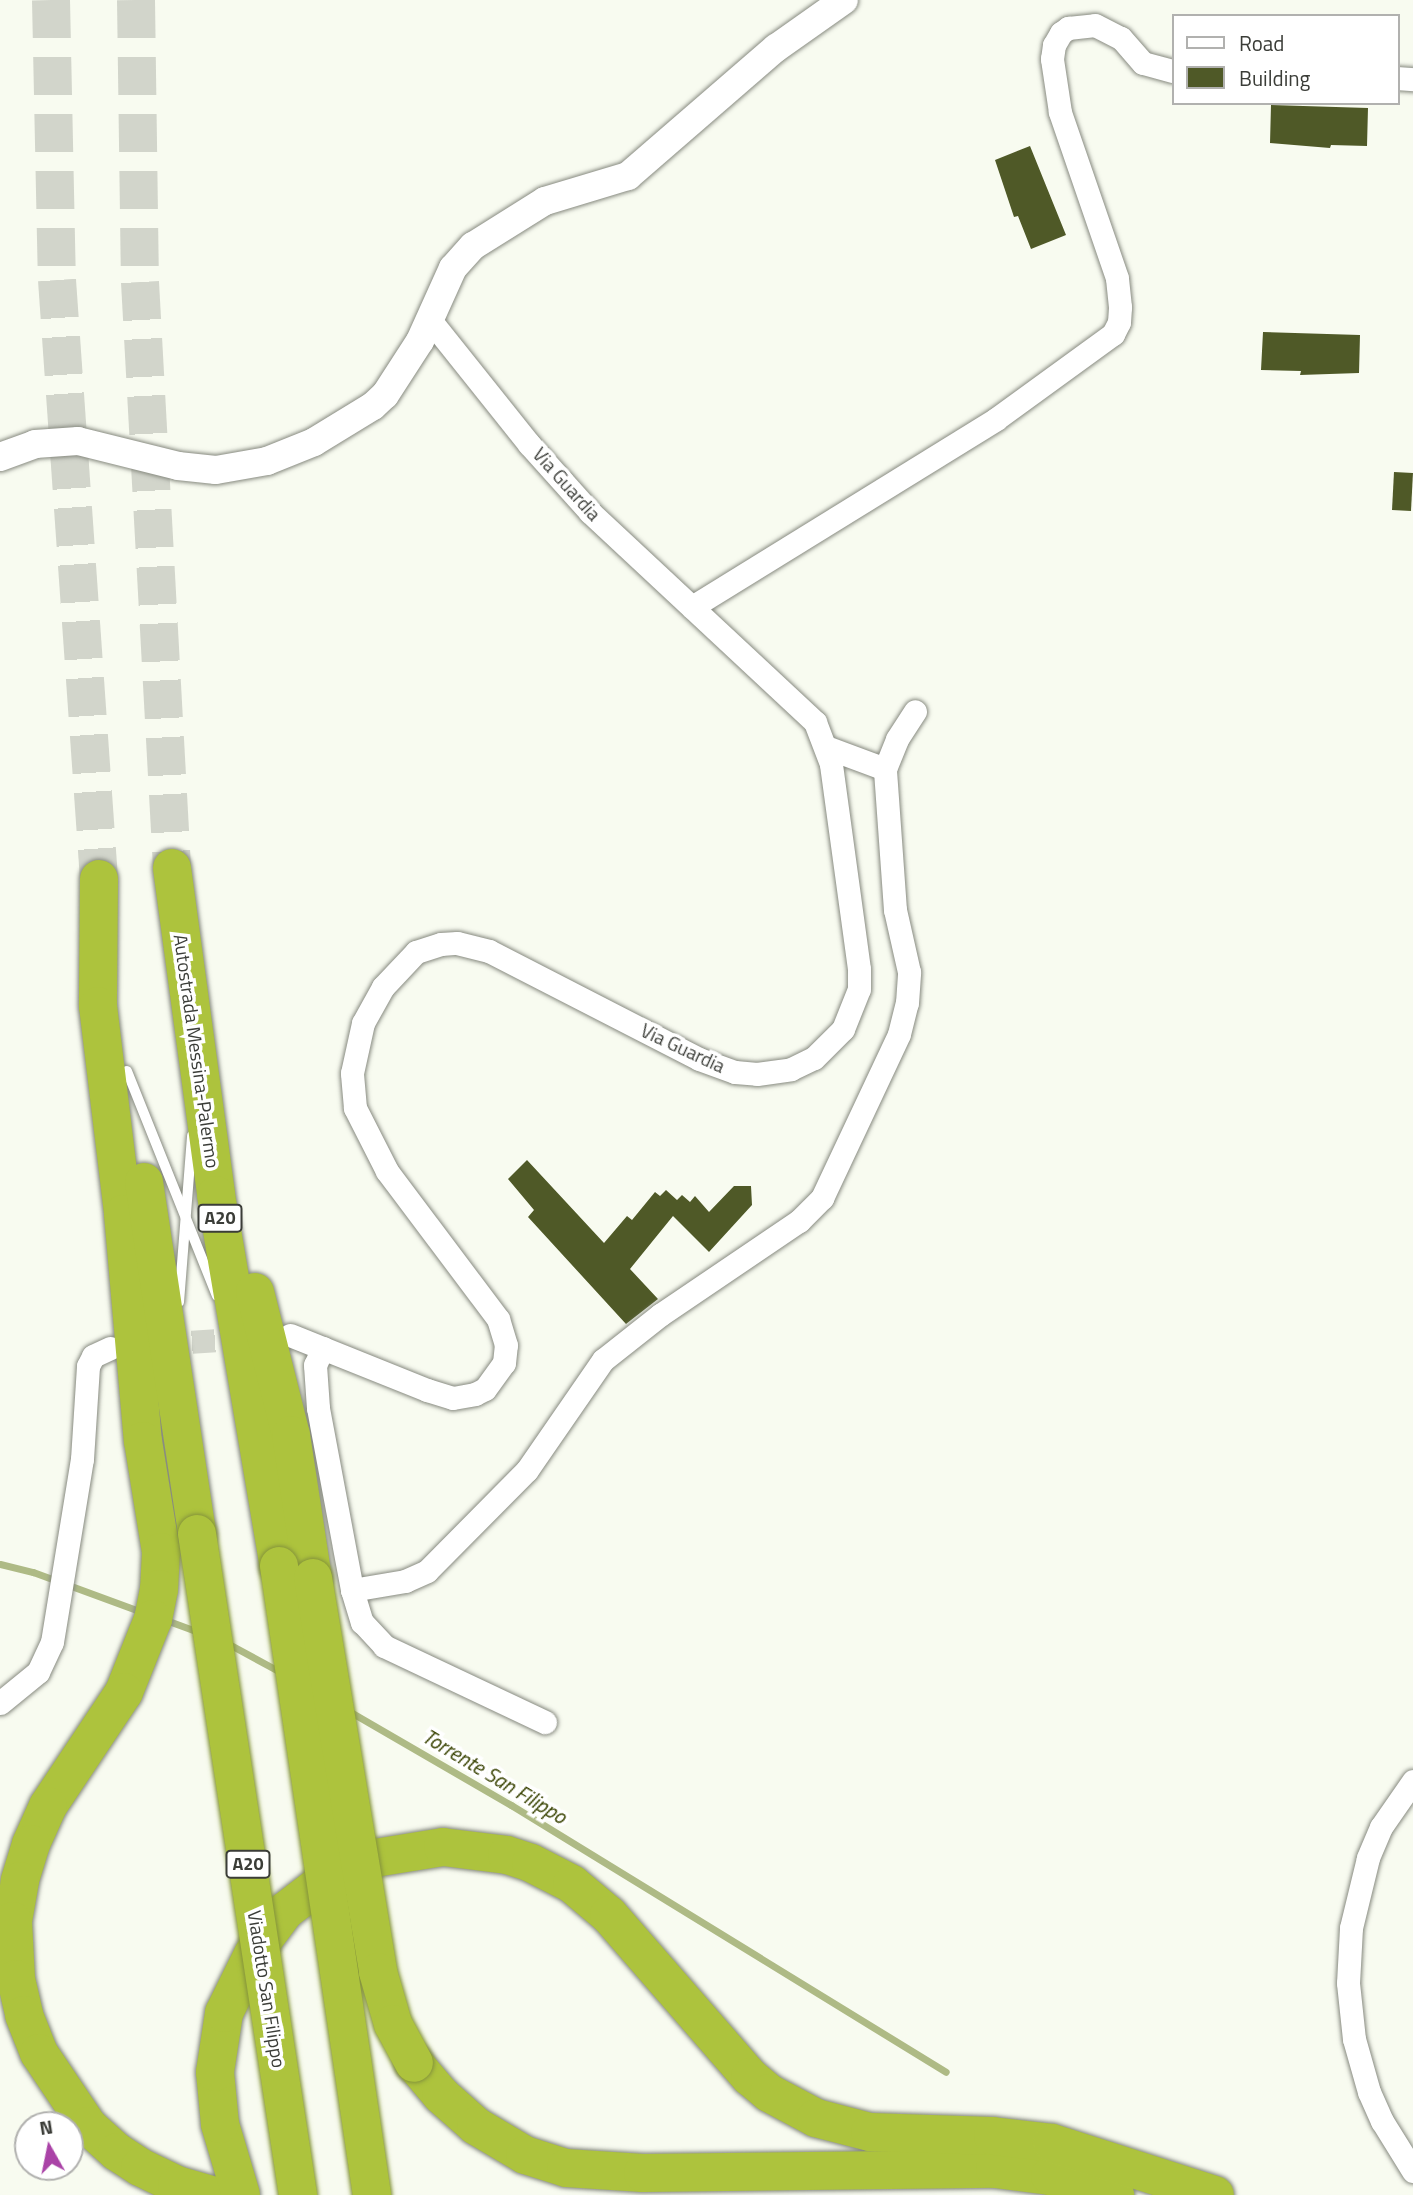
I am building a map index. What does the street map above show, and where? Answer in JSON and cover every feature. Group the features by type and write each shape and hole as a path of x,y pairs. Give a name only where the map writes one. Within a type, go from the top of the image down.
{"highway":[{"name":"Autostrada Messina-Palermo","path":"172,868 197,1063 245,1366 296,1572"},
{"name":"A20","path":"173,1374 99,879 98,1006 123,1214 143,1441 161,1552 159,1590 145,1641 124,1692 48,1806 31,1844 15,1912 16,1979 24,2015 39,2053 88,2126 117,2152 140,2167 177,2185 211,2195"},
{"path":"182,944 220,1071 256,1294 291,1435 296,1572 378,1972 393,2024 415,2063 440,2095 476,2126 525,2155 566,2168 643,2174 995,2169 1050,2176 1115,2195"},
{"name":"Viadotto San Filippo","path":"173,1374 299,2195"},
{"name":"A20","path":"296,1572 372,2195"},
{"path":"241,2195 220,2123 215,2072 224,2013 253,1954 285,1911 327,1879 375,1858 420,1848 466,1848 531,1863 572,1884 591,1899 730,2058 768,2093 803,2113 842,2127 870,2132 993,2136 1052,2143 1215,2195"},
{"path":"910,2195 985,2195"}],"street":[{"path":"0,457 35,444 78,441 199,469 242,467 267,461 314,442 373,406 396,379 430,320 453,268 473,246 545,201 628,176 776,48 844,0"},
{"path":"692,607 996,419 1113,334 1119,322 1117,278 1060,112 1052,59 1054,45 1061,33 1068,28 1095,25 1121,38 1143,63 1172,71"},
{"name":"Via Guardia","path":"290,1335 453,1398 475,1394 485,1389 499,1371 506,1354 504,1331 498,1320 387,1171 355,1108 352,1073 363,1023 383,986 416,952 428,947 457,943 489,951 699,1059 735,1072 757,1074 791,1069 814,1058 843,1029 856,1002 859,969 826,747 821,733 804,709 582,503 430,320"},
{"path":"352,1590 405,1581 427,1571 527,1470 603,1360 660,1315 799,1221 822,1198 899,1034 908,1003 909,972 895,910 885,769 897,739 915,711"},
{"path":"826,747 885,769"},
{"path":"0,1703 38,1672 52,1642 85,1435 88,1366 93,1356 110,1348"},
{"path":"323,1348 315,1366 318,1408 352,1590 362,1622 384,1646 545,1722"},
{"path":"1413,1781 1381,1827 1368,1858 1351,1928 1348,1983 1354,2039 1369,2092 1382,2121 1413,2171"}],"lane":[{"path":"193,1115 197,1063"},
{"path":"127,1071 220,1305"},
{"path":"178,1310 192,1128"},
{"path":"225,1317 245,1366"},
{"path":"173,1374 177,1322"}],"building":[{"path":"1271,105 1368,108 1367,146 1331,145 1330,148 1270,143"},
{"path":"1030,146 1066,235 1031,249 1018,216 1014,217 995,160"},
{"path":"1263,332 1360,335 1359,373 1300,375 1301,371 1261,370"},
{"path":"1394,472 1413,473 1411,511 1392,510"},
{"path":"527,1160 604,1243 627,1216 632,1220 655,1192 660,1196 666,1190 677,1200 682,1195 690,1202 695,1196 709,1212 734,1186 751,1186 752,1205 709,1252 673,1216 630,1269 658,1299 626,1324 528,1217 534,1210 508,1179"}],"waterway":[{"name":"Torrente San Filippo","path":"0,1564 33,1572 142,1612"},
{"name":"Torrente San Filippo","path":"163,1619 201,1633"},
{"name":"Torrente San Filippo","path":"225,1642 282,1673"},
{"name":"Torrente San Filippo","path":"347,1710 511,1805 946,2072"}],"tunnel":[{"path":"51,0 57,280 99,879"},
{"path":"136,0 140,282 172,868"},
{"path":"158,1344 250,1338"}]}
